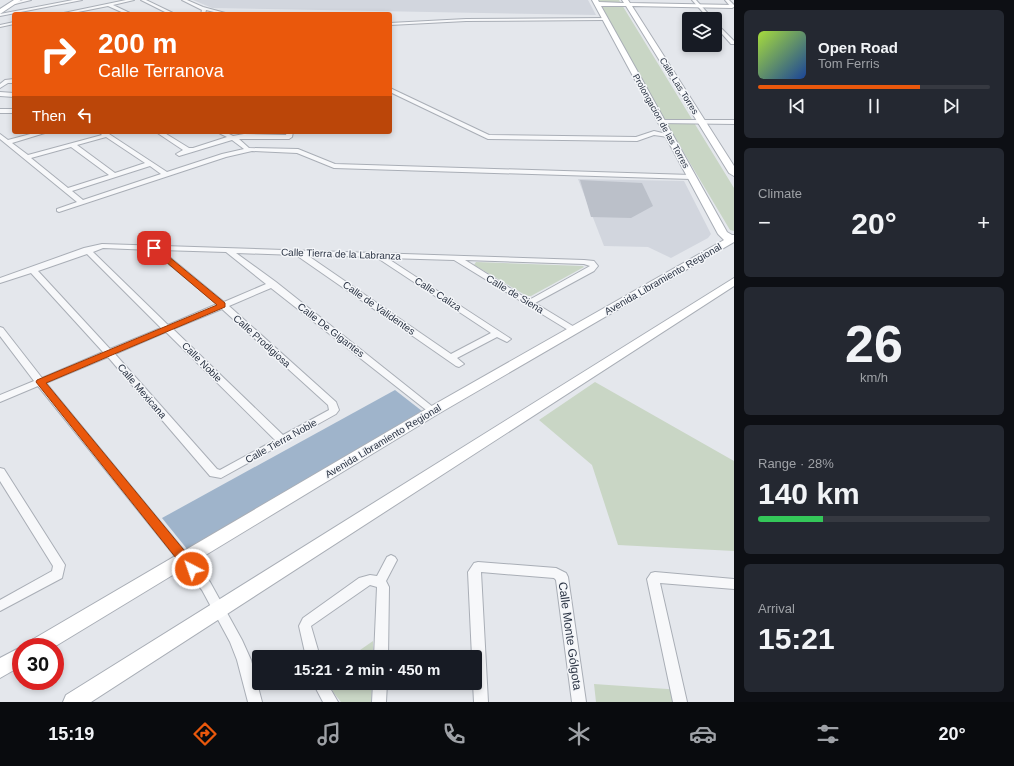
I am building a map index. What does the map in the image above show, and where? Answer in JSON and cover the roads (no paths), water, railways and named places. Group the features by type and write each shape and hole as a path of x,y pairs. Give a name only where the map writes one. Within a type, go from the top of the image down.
{"street":[{"path":"0,5 8,0"},
{"path":"0,12 16,1 29,0"},
{"path":"16,12 80,0"},
{"path":"70,12 132,0"},
{"path":"143,0 169,12"},
{"path":"184,0 202,8 219,12"},
{"path":"694,0 705,12"},
{"path":"727,0 733,6"},
{"path":"595,2 733,6"},
{"name":"Prolongacion de las Torres","path":"595,2 723,234 732,239"},
{"name":"Calle Las Torres","path":"626,3 734,173"},
{"path":"110,4 126,12"},
{"path":"202,8 204,12"},
{"path":"79,10 82,12"},
{"path":"0,15 12,13"},
{"path":"392,24 466,20 604,19"},
{"path":"0,26 12,23"},
{"path":"722,30 734,43"},
{"path":"726,43 734,43"},
{"path":"0,86 7,80 12,81"},
{"path":"392,91 488,137 637,139 654,133 668,135"},
{"path":"0,94 12,95"},
{"path":"0,111 12,111"},
{"path":"662,122 734,122"},
{"path":"7,142 37,134"},
{"path":"28,157 72,145 104,134 166,174"},
{"path":"162,134 188,150"},
{"path":"224,134 239,140 248,150"},
{"path":"179,154 244,134 289,137 290,134"},
{"path":"0,136 82,202"},
{"path":"231,138 232,143 239,151"},
{"path":"72,145 113,175"},
{"path":"59,210 239,151 263,149 298,151 334,166 691,177"},
{"path":"68,190 150,164"},
{"path":"141,167 157,177"},
{"name":"Avenida Libramiento Regional","path":"52,638 433,411 732,239"},
{"name":"Calle Tierra de la Labranza","path":"87,250 102,246 299,252 378,256 584,262 591,263 594,266 529,303"},
{"name":"Calle Prodigiosa","path":"154,248 222,305 333,404"},
{"path":"0,281 87,250"},
{"name":"Calle Noble","path":"87,250 282,441"},
{"name":"Calle De Gigantes","path":"228,250 433,411"},
{"name":"Calle de Validentes","path":"299,252 459,364"},
{"name":"Calle Caliza","path":"378,256 507,338"},
{"name":"Calle de Siena","path":"456,258 573,330"},
{"name":"Calle Mexicana","path":"32,269 109,353 214,473 221,474"},
{"path":"73,702 220,610 734,281"},
{"path":"0,400 273,284"},
{"path":"0,330 40,382 200,578 220,610 244,660 255,702"},
{"path":"451,358 497,333"},
{"name":"Calle Tierra Noble","path":"221,474 333,412 333,404"},
{"path":"0,472 59,565 58,574 0,606"},
{"path":"380,581 391,560"},
{"name":"Calle Monte Gólgota","path":"481,702 474,572 478,568 556,573 562,577 579,702"},
{"path":"680,702 653,579 655,576 734,584"},
{"path":"311,650 305,626 306,622 363,582 370,580 380,581"},
{"path":"380,581 383,586 381,650"},
{"path":"0,668 12,661"},
{"path":"324,690 330,702"},
{"path":"379,702 380,690"}],"water":[{"path":"395,390 422,411 187,549 162,518"}]}
